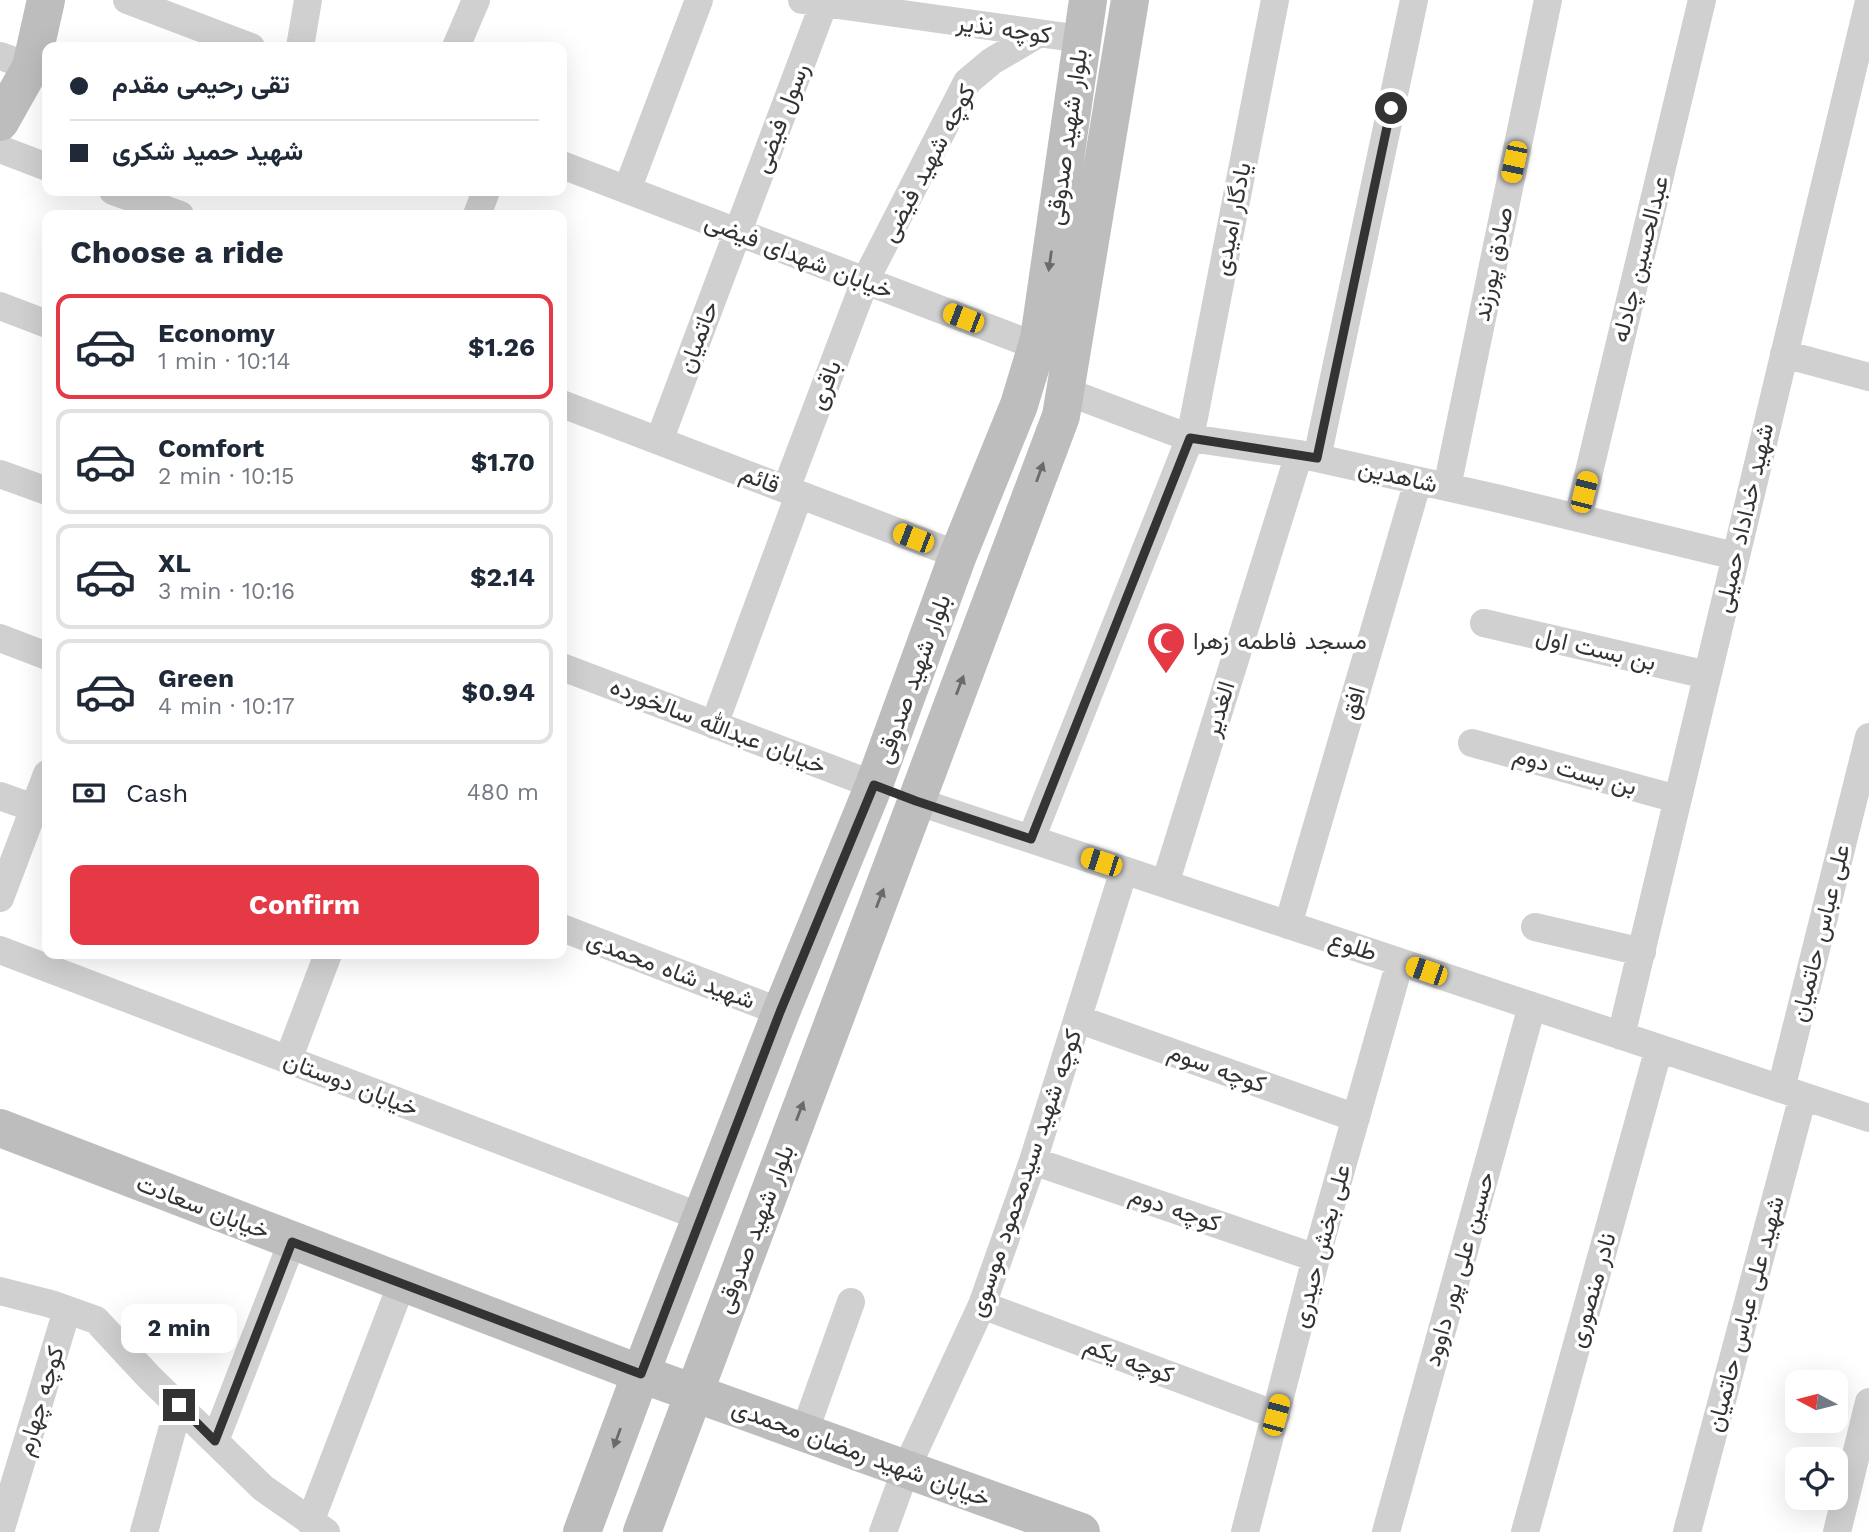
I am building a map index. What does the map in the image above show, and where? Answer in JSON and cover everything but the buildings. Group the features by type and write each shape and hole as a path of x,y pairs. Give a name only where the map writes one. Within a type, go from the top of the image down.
{"main road":[{"path":"0,121 15,62 46,0"},
{"name":"بلوار شهید صدوقی","path":"582,1532 780,1012 874,785 958,555 1019,405 1037,346 1088,0"},
{"name":"بلوار شهید صدوقی","path":"642,1532 1060,416 1130,0"},
{"path":"874,785 916,801"},
{"name":"خیابان سعادت","path":"0,1128 641,1374"},
{"name":"خیابان شهید رمضان محمدی","path":"641,1374 1081,1532"}],"street":[{"path":"127,0 238,42"},
{"path":"301,42 308,0"},
{"path":"458,42 476,0"},
{"path":"627,190 699,0"},
{"name":"یادگار امیدی","path":"1031,839 1190,438 1275,0"},
{"name":"الغدیر","path":"1165,884 1308,456 1414,0"},
{"name":"صادق پورزند","path":"1447,487 1548,0"},
{"name":"عبدالحسین چادله","path":"1578,518 1702,0"},
{"name":"کوچه نذیر","path":"813,1 1081,40"},
{"name":"رسول فیضی","path":"737,232 813,1"},
{"name":"شهید خداداد حمیلی","path":"1621,1036 1869,1"},
{"name":"کوچه شهید فیضی","path":"865,281 967,82 992,61 1038,34"},
{"path":"0,149 42,165"},
{"name":"خیابان شهدای فیضی","path":"567,167 1037,346"},
{"path":"127,196 166,210"},
{"name":"حاتمیان","path":"659,441 737,232"},
{"name":"باقری","path":"713,724 865,281"},
{"path":"0,306 42,322"},
{"path":"1784,354 1869,377"},
{"name":"شاهدین","path":"1065,391 1190,438 1308,456 1735,556"},
{"name":"قائم","path":"567,410 659,441 958,555"},
{"path":"0,474 42,489"},
{"name":"افق","path":"1288,925 1418,481"},
{"name":"بن بست اول","path":"1484,623 1707,674"},
{"path":"0,638 42,654"},
{"name":"خیابان عبدالله سالخورده","path":"567,669 874,785"},
{"name":"علی عباس حاتمیان","path":"1792,1092 1869,737"},
{"name":"بن بست دوم","path":"1472,743 1677,799"},
{"path":"0,796 41,811 0,898"},
{"name":"طلوع","path":"916,801 1869,1118"},
{"name":"کوچه شهید سیدمحمود موسوی","path":"883,1532 906,1469 982,1306 1033,1161 1124,870"},
{"path":"1535,927 1642,952"},
{"name":"شهید شاه محمدی","path":"567,930 780,1012"},
{"name":"خیابان دوستان","path":"0,950 701,1217"},
{"path":"288,1060 326,959"},
{"name":"علی بخش حیدری","path":"1245,1532 1317,1258 1400,962"},
{"name":"حسین علی پور داوود","path":"1386,1532 1532,1006"},
{"name":"کوچه سوم","path":"1078,1019 1356,1118"},
{"name":"نادر منصوری","path":"1525,1532 1659,1048"},
{"name":"شهید علی عباس حاتمیان","path":"1687,1532 1792,1092"},
{"name":"کوچه دوم","path":"1033,1161 1317,1258"},
{"path":"215,1441 292,1242"},
{"path":"0,1291 96,1320 149,1377 303,1524 402,1283"},
{"path":"804,1433 850,1302"},
{"name":"کوچه یکم","path":"982,1306 1276,1415"},
{"name":"کوچه چهارم","path":"0,1532 67,1310"},
{"path":"1838,1532 1869,1402"},
{"path":"144,1532 179,1405"}],"place":[{"name":"مسجد فاطمه زهرا","path":"1166,675"}],"route":[{"path":"179,1405 215,1441 292,1242 641,1374 780,1012 874,785 1031,839 1190,438 1317,458 1391,108"}]}
